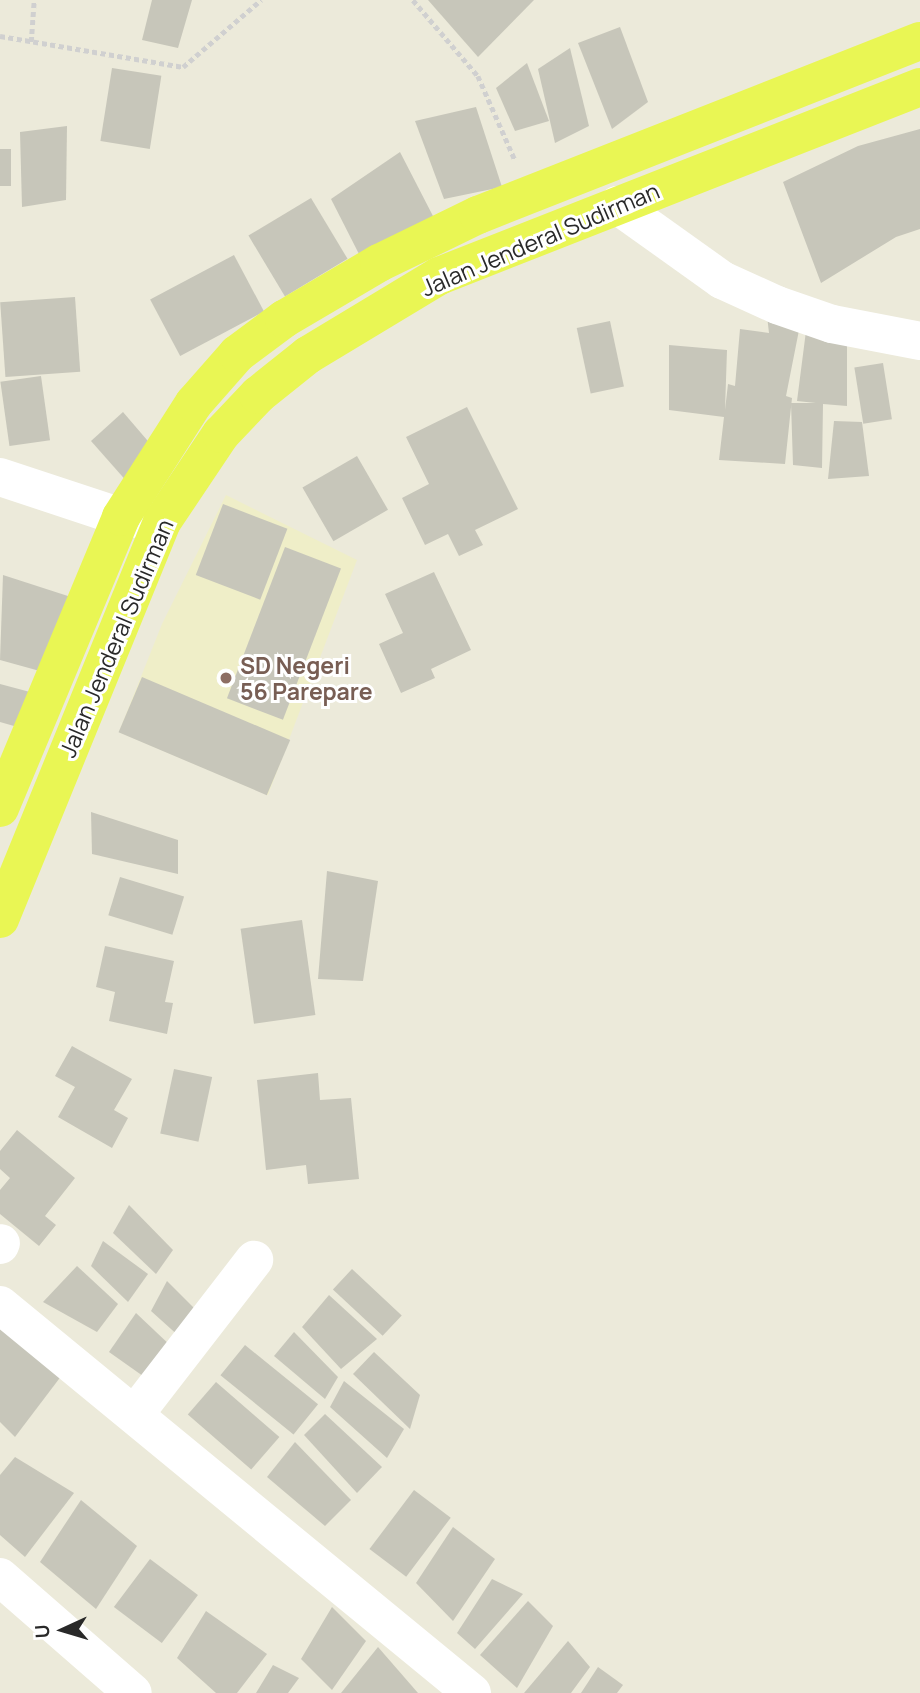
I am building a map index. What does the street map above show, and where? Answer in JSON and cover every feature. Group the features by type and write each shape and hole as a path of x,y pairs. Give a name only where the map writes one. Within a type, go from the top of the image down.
{"main road":[{"name":"Jalan Jenderal Sudirman","path":"0,808 121,517 194,403 237,354 284,319 379,263 530,195 920,41"},
{"name":"Jalan Jenderal Sudirman","path":"0,919 162,523 221,434 258,395 309,355 439,276 920,87"}],"street":[{"path":"617,205 722,280 766,300 832,324 920,341"},
{"path":"0,477 121,517 162,523"},
{"path":"135,1414 254,1260"},
{"path":"0,1305 472,1693"},
{"path":"0,1577 133,1693"}],"path":[{"path":"31,42 34,0"},
{"path":"0,36 183,67 261,0"},
{"path":"413,0 478,76 530,195"}],"shaded area":[{"name":"SD Negeri 56 Parepare","path":"226,495 357,560 268,795 119,732 162,624"}],"building":[{"path":"152,0 192,0 178,48 142,40"},
{"path":"428,0 534,0 478,57"},
{"path":"620,27 648,102 612,129 578,43"},
{"path":"570,48 589,126 555,143 538,69"},
{"path":"527,63 549,121 515,131 496,88"},
{"path":"112,68 161,76 150,149 100,141"},
{"path":"476,107 502,187 444,199 415,121"},
{"path":"67,126 66,200 22,207 20,132"},
{"path":"920,129 920,229 896,237 821,283 783,182 858,146"},
{"path":"0,149 11,149 11,186 0,186"},
{"path":"400,152 434,218 360,256 331,199"},
{"path":"311,198 348,259 285,296 248,236"},
{"path":"234,255 264,312 180,356 150,300"},
{"path":"75,297 80,372 5,377 0,302"},
{"path":"767,316 801,320 786,396 792,398 785,464 719,460 724,417 669,410 669,345 727,350 725,410 728,384 735,386 740,329 769,333"},
{"path":"610,321 624,387 591,394 577,328"},
{"path":"847,327 847,406 823,404 822,468 793,465 791,403 816,403 797,401 806,331"},
{"path":"883,363 892,419 863,424 854,368"},
{"path":"41,376 50,440 9,446 0,382"},
{"path":"467,407 518,509 475,530 483,545 459,556 448,534 425,545 402,498 429,484 406,437"},
{"path":"123,412 153,447 129,484 91,441"},
{"path":"834,421 862,422 869,476 828,479"},
{"path":"357,456 388,510 333,541 302,488"},
{"path":"223,504 287,529 260,600 196,575"},
{"path":"285,547 341,569 283,720 227,698"},
{"path":"434,572 471,650 431,669 435,678 401,693 379,644 403,633 385,594"},
{"path":"3,575 71,597 47,673 0,660"},
{"path":"142,677 290,740 267,795 119,732"},
{"path":"0,684 30,692 21,728 0,722"},
{"path":"91,812 178,840 178,874 92,854"},
{"path":"327,871 378,881 363,981 318,979"},
{"path":"120,877 184,897 172,935 108,915"},
{"path":"302,920 315,1015 254,1024 241,929"},
{"path":"105,946 174,961 165,1002 173,1003 167,1034 109,1021 115,992 96,987"},
{"path":"72,1046 132,1079 114,1110 128,1118 112,1148 58,1117 75,1087 55,1076"},
{"path":"174,1069 212,1077 198,1142 160,1134"},
{"path":"318,1073 320,1100 351,1098 359,1179 308,1184 306,1165 266,1170 257,1080"},
{"path":"17,1130 75,1178 45,1216 56,1225 39,1246 0,1214 0,1190 10,1178 0,1169 0,1151"},
{"path":"129,1205 173,1250 156,1274 113,1233"},
{"path":"103,1241 148,1274 128,1302 91,1266"},
{"path":"77,1266 118,1304 97,1332 43,1302"},
{"path":"352,1269 402,1315 383,1336 333,1289"},
{"path":"167,1281 197,1311 181,1338 151,1311"},
{"path":"329,1295 377,1339 341,1369 302,1327"},
{"path":"136,1313 173,1348 150,1381 109,1352"},
{"path":"0,1324 62,1375 15,1437 0,1422"},
{"path":"294,1332 338,1377 325,1399 274,1356"},
{"path":"245,1345 318,1404 294,1434 220,1375"},
{"path":"374,1352 420,1395 410,1429 353,1374"},
{"path":"344,1381 404,1429 387,1458 330,1407"},
{"path":"216,1382 279,1437 251,1470 188,1414"},
{"path":"325,1414 382,1467 357,1493 304,1435"},
{"path":"295,1442 351,1500 325,1526 267,1477"},
{"path":"15,1457 74,1493 25,1557 0,1535 0,1475"},
{"path":"414,1490 451,1518 406,1577 369,1549"},
{"path":"81,1500 137,1546 96,1609 40,1562"},
{"path":"453,1527 495,1559 453,1621 416,1583"},
{"path":"150,1559 198,1595 162,1643 114,1607"},
{"path":"492,1579 523,1594 475,1649 457,1633"},
{"path":"528,1601 553,1626 517,1688 480,1655"},
{"path":"332,1607 366,1641 332,1690 301,1659"},
{"path":"206,1611 267,1654 237,1693 216,1693 177,1658"},
{"path":"568,1641 590,1667 571,1693 524,1693"},
{"path":"378,1647 418,1693 341,1693"},
{"path":"273,1665 299,1678 288,1693 256,1693"},
{"path":"598,1667 623,1685 617,1693 581,1693"}],"place":[{"name":"SD Negeri 56 Parepare","path":"226,678"}]}
